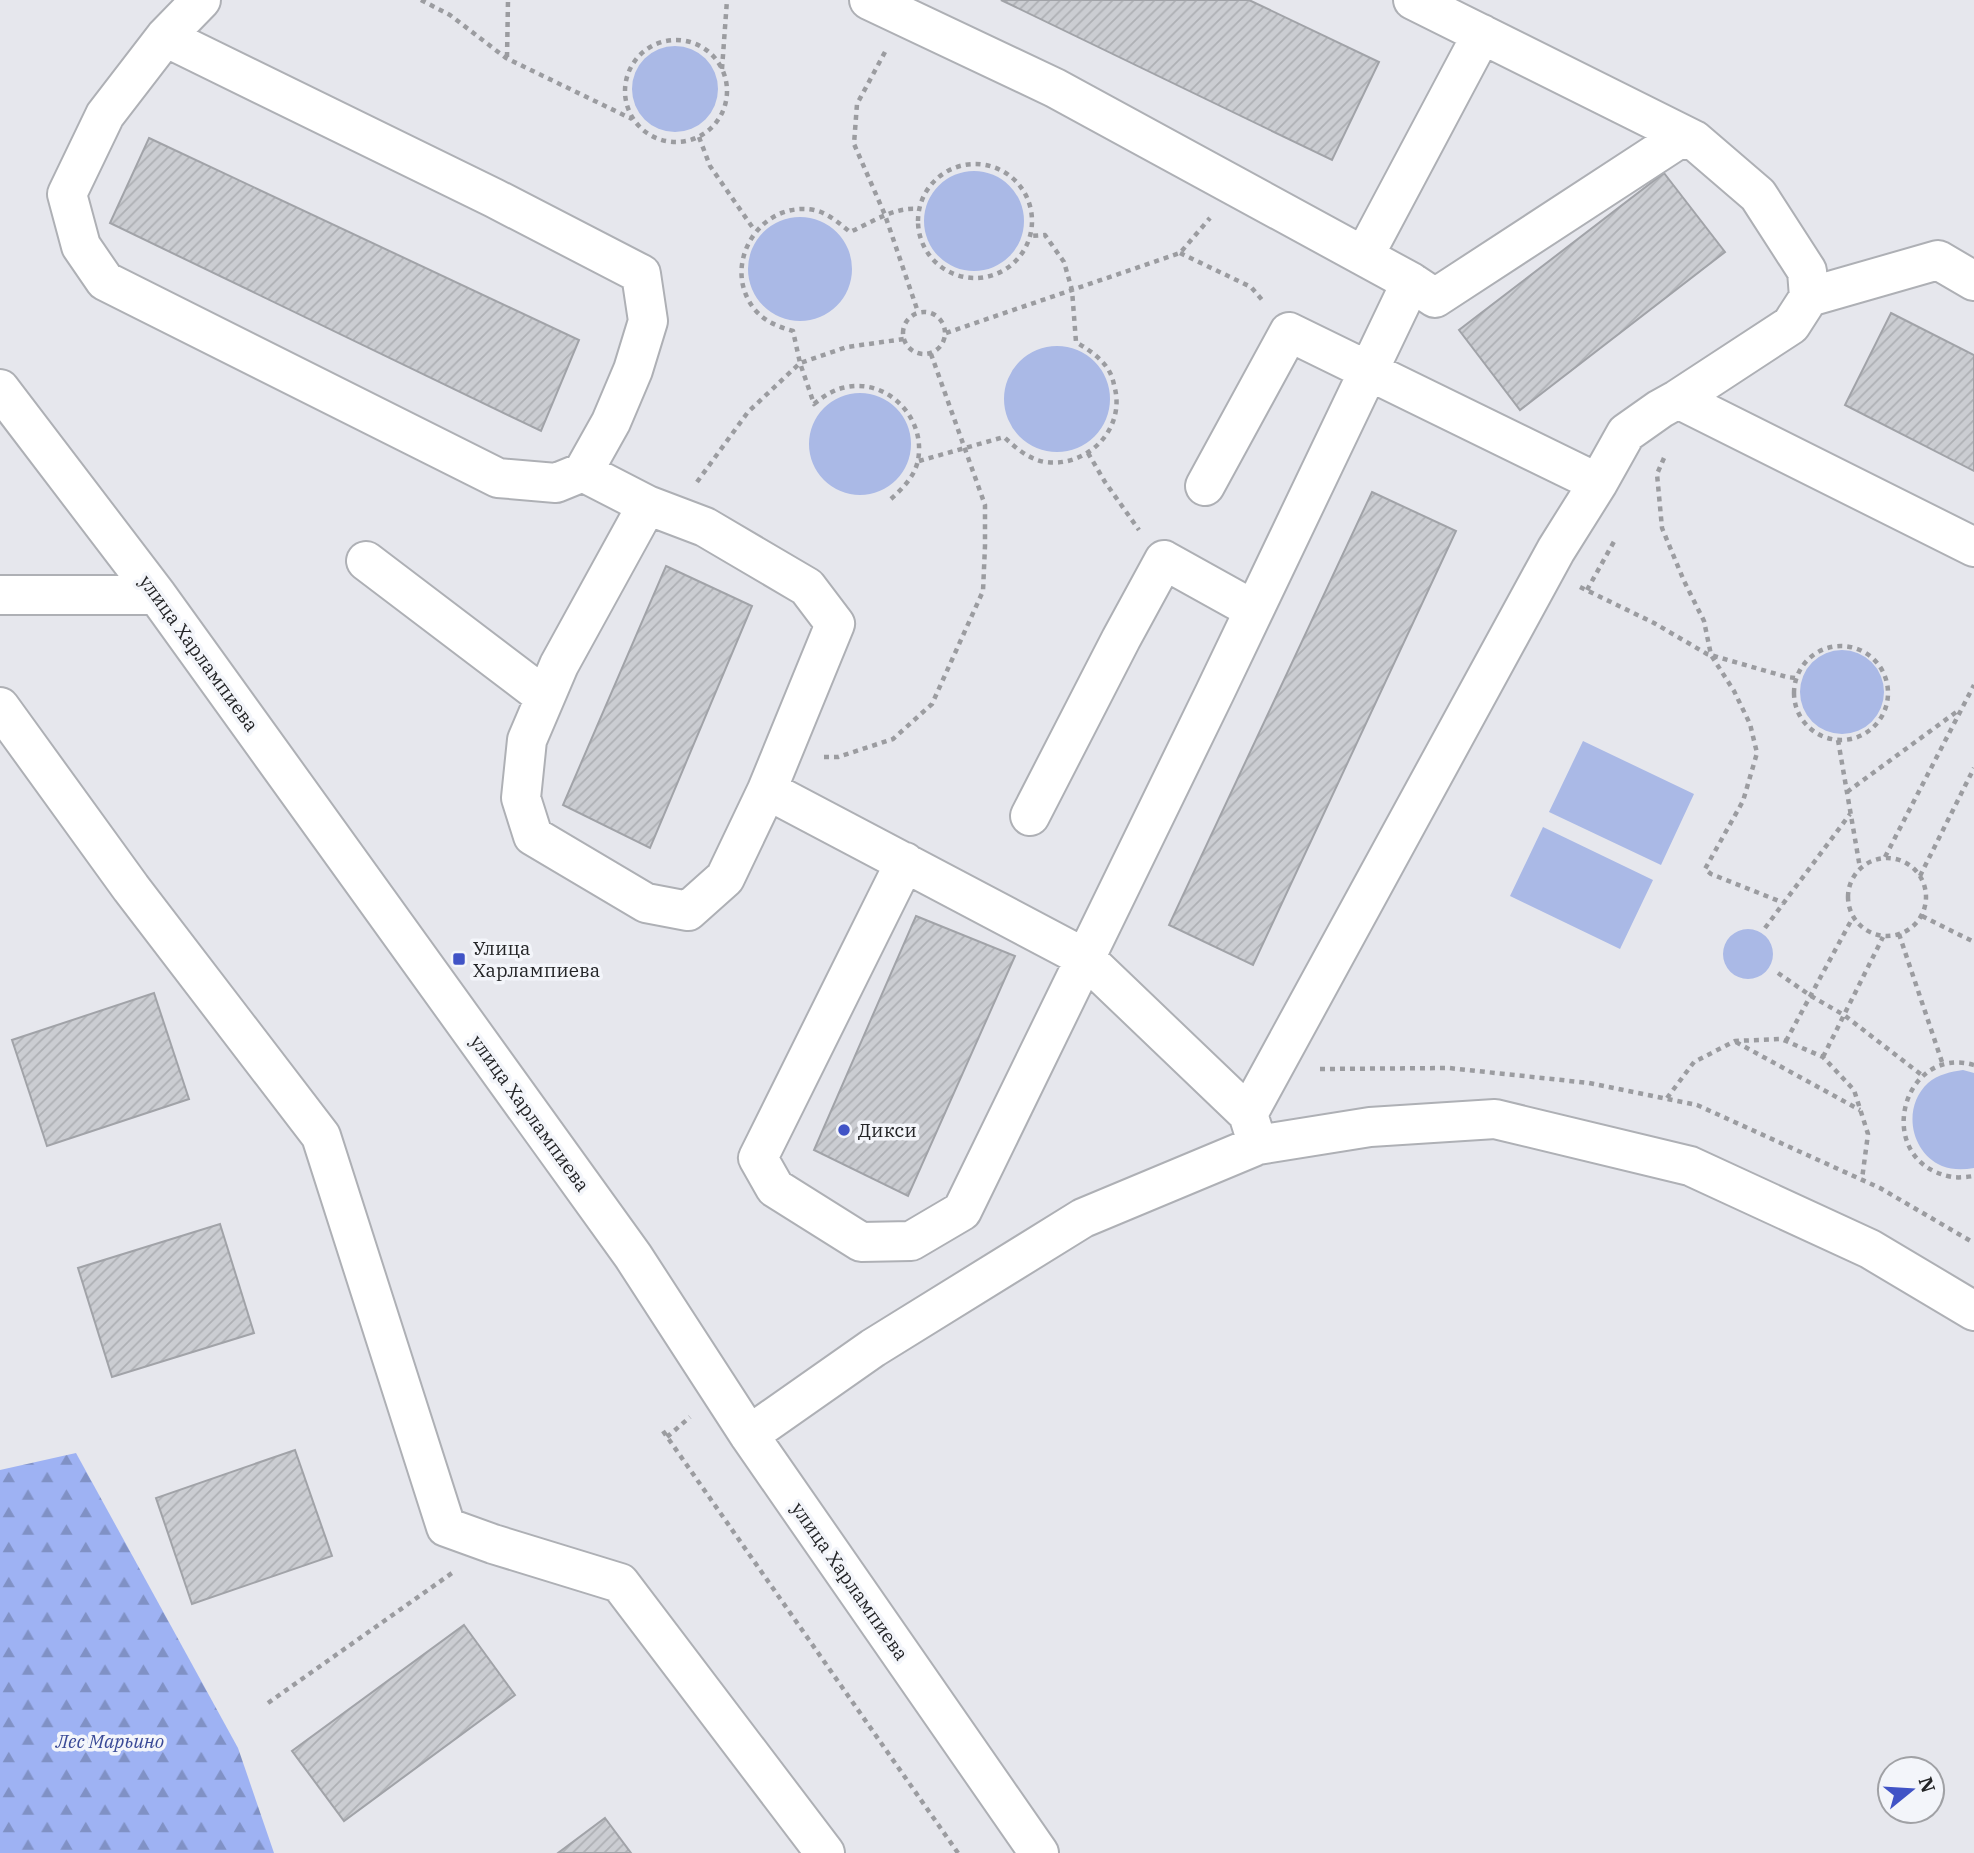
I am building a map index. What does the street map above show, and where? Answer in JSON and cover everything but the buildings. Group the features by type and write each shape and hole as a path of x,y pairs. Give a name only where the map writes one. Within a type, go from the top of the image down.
{"street":[{"path":"165,37 494,198 641,274 648,321 633,370 611,422 583,472 556,483 498,478 105,281 81,246 67,194 105,115 165,37 201,0"},
{"path":"869,0 1055,89 1364,256 1435,298 1677,140 1694,139"},
{"path":"1413,0 1694,139 1758,195 1807,271 1809,297 1791,325 1691,406"},
{"path":"1364,256 1482,34"},
{"path":"1809,297 1938,260 1974,281"},
{"path":"905,862 758,1158 775,1188 861,1242 911,1241 962,1211 1411,282"},
{"path":"1205,486 1289,332 1598,483"},
{"name":"улица Харлампиева","path":"0,389 157,595 633,1256 749,1436 1039,1853"},
{"path":"1253,1130 1545,569 1626,433 1660,409 1691,406 1974,547"},
{"path":"583,472 661,511 705,527 807,587 835,624 774,773 725,878 688,911 646,903 533,836 521,798 527,740 559,665 661,511"},
{"path":"1030,816 1164,560 1254,610"},
{"path":"366,561 545,697"},
{"path":"0,595 157,595"},
{"path":"0,707 131,888 321,1136 446,1527 620,1583 825,1853"},
{"path":"774,773 905,862 1085,958 1253,1130"},
{"path":"749,1436 873,1348 1083,1218 1253,1130 1370,1127 1495,1119 1690,1166 1870,1249 1974,1311"}],"path":[{"path":"421,0 450,15 506,58 633,120 651,136 675,142 699,137 718,121 727,98 724,74 711,53 689,41 664,41 643,51 628,72 624,96 633,120"},
{"path":"506,58 508,0"},
{"path":"722,69 727,0"},
{"path":"905,17 857,104 854,144 885,215 918,312"},
{"path":"699,137 710,166 755,231"},
{"path":"969,164 993,167 1014,179 1028,199 1033,222 1028,246 1013,265 992,277 969,279 946,271 928,255 919,233 918,209 928,187 946,171 969,164"},
{"path":"946,334 1180,253 1237,187"},
{"path":"891,499 908,483 918,461 919,441 914,422 902,405 887,393 868,386 848,386 829,393 814,404 800,363 793,331 773,324 756,311 745,292 741,271 745,250 755,231 772,217 792,210 814,210 834,218 850,232 885,215 906,208 918,209"},
{"path":"918,461 1004,437 1021,453 1043,462 1066,462 1088,453 1105,438 1115,417 1117,394 1110,372 1096,354 1076,342 1072,290 1064,262 1045,235 1030,236"},
{"path":"1180,253 1251,287 1289,332"},
{"path":"918,312 932,312 943,320 946,334 942,346 931,354 917,354 906,345 903,332 907,319 918,312"},
{"path":"661,511 699,478 748,412 800,363 847,347 904,339"},
{"path":"774,773 838,757 893,739 932,704 983,591 985,505 931,354"},
{"path":"1691,406 1657,474 1662,528 1704,621 1711,655 1734,691 1750,724 1757,753 1743,801 1705,869 1711,874 1784,903"},
{"path":"1088,453 1112,491 1164,560"},
{"path":"1545,569 1654,623 1711,655 1795,678"},
{"path":"1830,646 1856,647 1877,660 1888,683 1886,708 1873,729 1851,740 1826,739 1805,725 1793,703 1795,678 1808,657 1830,646"},
{"path":"1885,857 1974,685"},
{"path":"1847,792 1962,708"},
{"path":"1838,740 1861,869"},
{"path":"1920,876 1974,768"},
{"path":"1765,928 1850,814"},
{"path":"1885,857 1905,862 1920,876 1927,896 1922,916 1908,932 1888,937 1868,933 1852,919 1847,899 1851,878 1866,863 1885,857"},
{"path":"1922,916 1974,942"},
{"path":"1786,1041 1852,919"},
{"path":"1899,934 1943,1065"},
{"path":"1823,1057 1884,937"},
{"path":"1778,973 1844,1015 1923,1076"},
{"path":"1735,1041 1860,1111"},
{"path":"1667,1098 1695,1062 1735,1041 1786,1041 1823,1057 1854,1090 1868,1134 1862,1179"},
{"path":"1974,1065 1943,1065 1923,1076 1909,1093 1903,1115 1905,1137 1916,1157 1933,1171 1954,1178 1974,1176"},
{"path":"663,1431 958,1853"},
{"path":"268,1703 493,1544"}],"green space":[{"name":"Лес Марьино","path":"76,1453 238,1748 274,1853 0,1853 0,1470"}],"shaded area":[{"path":"675,46 699,53 711,65 718,89 711,113 699,125 675,132 651,125 639,113 632,89 639,65 651,53"},
{"path":"974,171 993,175 1009,186 1020,202 1024,221 1020,240 1009,256 993,267 974,271 955,267 939,256 928,240 924,221 928,202 939,186 955,175"},
{"path":"800,217 820,221 843,240 848,249 852,269 848,289 829,312 820,317 800,321 780,317 757,298 752,289 748,269 752,249 771,226 780,221"},
{"path":"1057,346 1077,350 1095,361 1106,379 1110,399 1106,419 1095,437 1077,448 1057,452 1037,448 1019,437 1008,419 1004,399 1008,379 1019,361 1037,350"},
{"path":"860,393 880,397 896,408 907,424 911,444 907,464 896,480 880,491 860,495 840,491 824,480 813,464 809,444 813,424 824,408 840,397"},
{"path":"1842,650 1858,653 1872,662 1881,676 1884,692 1881,708 1872,722 1858,731 1842,734 1826,731 1812,722 1803,708 1800,692 1803,676 1812,662 1826,653"},
{"path":"1583,741 1694,794 1661,865 1549,812"},
{"path":"1543,827 1653,880 1620,949 1510,896"},
{"path":"1748,929 1765,937 1773,954 1765,971 1748,979 1731,971 1723,954 1731,937"},
{"path":"1963,1070 1974,1073 1974,1168 1958,1169 1942,1166 1923,1150 1913,1128 1913,1116 1920,1093 1928,1083 1940,1075"}],"place":[{"name":"Улица Харлампиева","path":"459,959"},
{"name":"Дикси","path":"844,1130"}]}
